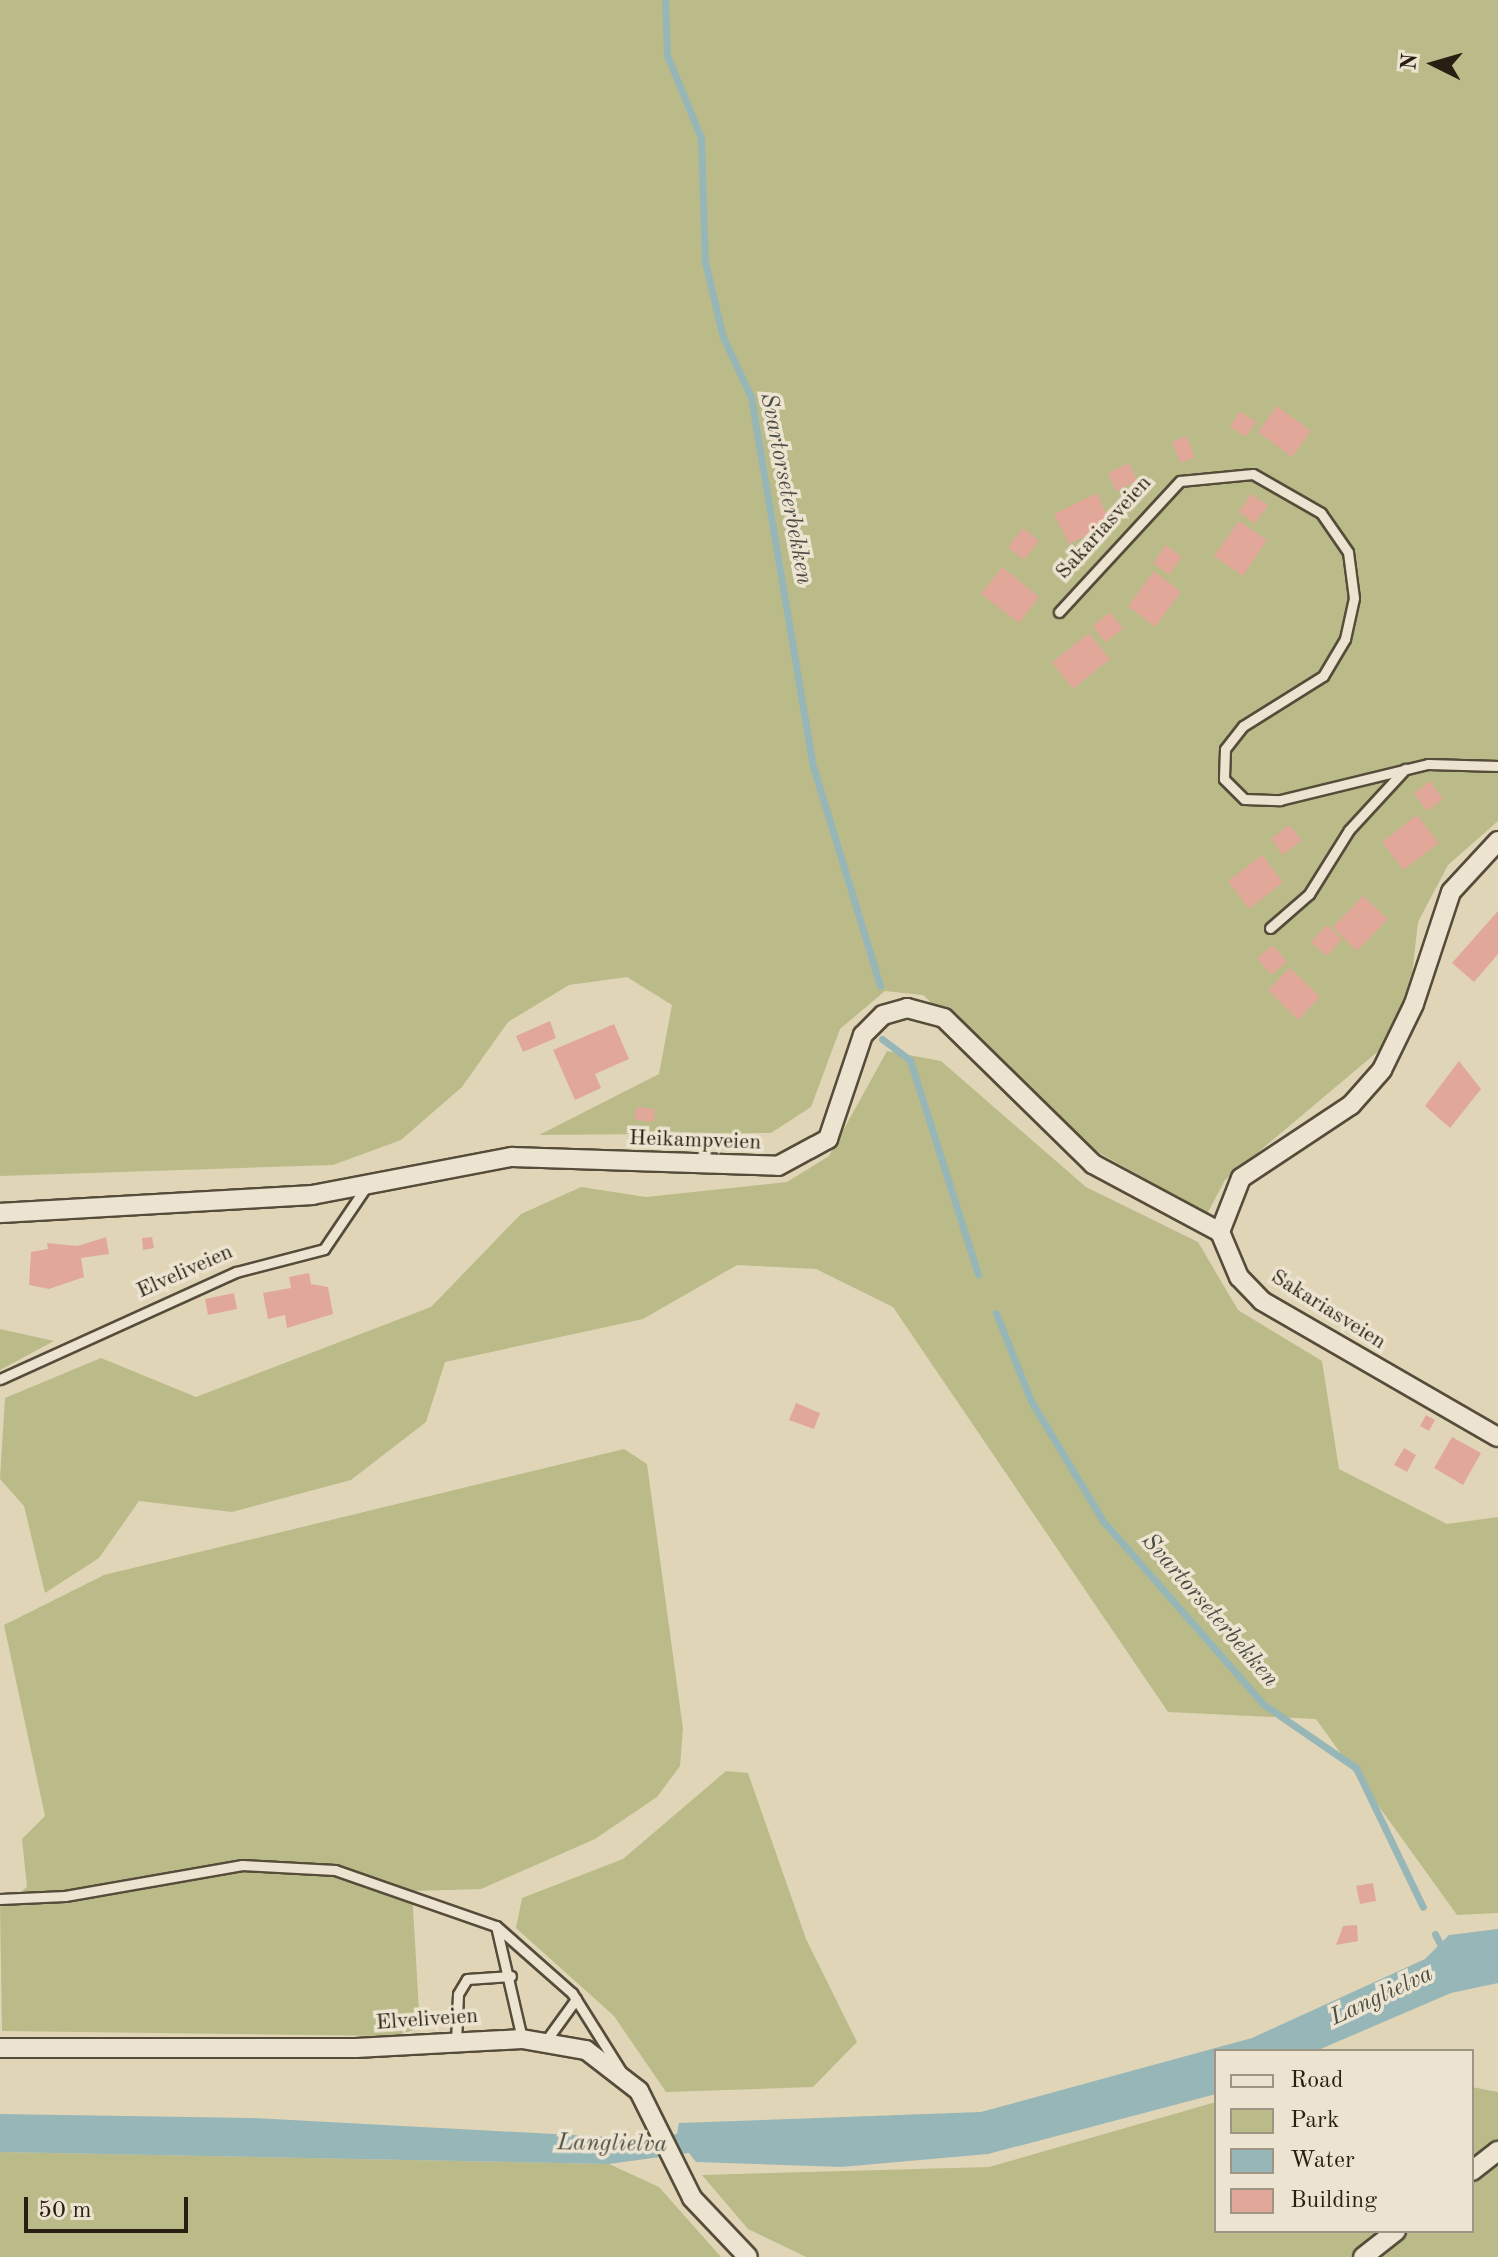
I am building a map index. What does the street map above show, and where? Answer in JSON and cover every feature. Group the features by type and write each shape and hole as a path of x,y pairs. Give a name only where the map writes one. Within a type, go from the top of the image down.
{"street":[{"path":"1220,1232 1241,1178 1351,1105 1382,1070 1414,1004 1451,892 1498,841"},
{"name":"Heikampveien","path":"0,1213 253,1201 366,1187 512,1157 744,1170 795,1161 819,1148 836,1125 863,1035 892,1010 917,1008 944,1018 1093,1164 1220,1232"},
{"name":"Sakariasveien","path":"1220,1232 1239,1277 1262,1301 1498,1437"},
{"name":"Elveliveien","path":"0,2048 522,2039 586,2050 623,2074 661,2130 674,2161 708,2220 748,2257"},
{"path":"1474,2169 1498,2151"},
{"path":"1363,2257 1393,2233"}],"lane":[{"name":"Sakariasveien","path":"1059,612 1180,481 1253,474 1292,491 1321,513 1348,552 1351,612 1323,676 1243,726 1225,749 1224,779 1244,799 1280,800 1405,769 1498,766"},
{"path":"1270,928 1309,894 1349,830 1405,769"},
{"name":"Elveliveien","path":"0,1379 236,1272 324,1249 366,1187"},
{"path":"0,1899 293,1863 496,1926 576,1999 623,2074"},
{"path":"496,1926 511,1976 522,2039"},
{"path":"456,2042 458,1994 467,1979 511,1976"},
{"path":"545,2042 576,1999"}],"green space":[{"path":"0,0 1498,0 1498,821 1448,865 1418,922 1411,984 1388,1043 1225,1180 1207,1214 1075,1139 923,995 885,991 840,1029 811,1107 771,1133 539,1135 659,1074 672,1005 627,977 569,985 508,1022 462,1087 401,1140 333,1165 0,1176"},
{"path":"887,1051 941,1061 1086,1187 1198,1242 1238,1310 1322,1361 1339,1469 1447,1524 1498,1517 1498,1913 1457,1915 1316,1719 1168,1712 893,1307 816,1269 737,1265 643,1319 445,1362 426,1422 351,1480 232,1512 139,1501 99,1558 45,1593 24,1506 0,1479 5,1398 101,1358 196,1397 431,1307 521,1214 581,1187 646,1197 787,1182 829,1156"},
{"path":"0,1329 54,1341 0,1370"},
{"path":"624,1449 647,1464 683,1729 680,1766 657,1797 595,1839 481,1889 412,1891 420,2028 394,2036 2,2031 0,1907 27,1887 22,1839 45,1816 4,1625 104,1575"},
{"path":"726,1771 748,1773 806,1939 857,2042 813,2087 666,2092 614,2016 516,1928 522,1898 623,1859"},
{"path":"1474,2087 1498,2092 1498,2257 806,2257 748,2229 702,2175 989,2167 1214,2103 1214,2233 1474,2233"},
{"path":"0,2152 609,2164 659,2187 721,2257 0,2257"}],"water":[{"name":"Langlielva","path":"1498,1929 1498,1983 1451,1993 1321,2049 1214,2049 1214,2095 988,2154 841,2167 696,2162 689,2153 609,2164 0,2152 0,2114 252,2118 647,2139 677,2134 679,2123 981,2112 1252,2038 1425,1959 1449,1935"}],"building":[{"path":"1277,406 1311,431 1292,457 1258,432"},
{"path":"1240,411 1256,422 1246,437 1230,427"},
{"path":"1186,436 1195,457 1181,463 1172,442"},
{"path":"1129,463 1137,481 1116,491 1108,473"},
{"path":"1097,493 1111,524 1069,544 1054,514"},
{"path":"1251,494 1268,505 1255,524 1239,512"},
{"path":"1239,521 1267,540 1243,576 1214,556"},
{"path":"1023,528 1039,541 1024,560 1008,547"},
{"path":"1166,545 1182,557 1169,575 1153,563"},
{"path":"1002,567 1039,597 1019,623 981,594"},
{"path":"1154,571 1181,592 1155,627 1128,606"},
{"path":"1110,612 1123,628 1105,643 1093,626"},
{"path":"1089,633 1110,659 1073,689 1052,662"},
{"path":"1430,781 1443,799 1427,811 1414,793"},
{"path":"1417,815 1439,843 1403,870 1382,842"},
{"path":"1289,825 1302,840 1283,855 1271,839"},
{"path":"1262,855 1283,882 1249,909 1228,881"},
{"path":"1363,896 1388,919 1357,951 1333,927"},
{"path":"1498,911 1498,954 1474,982 1452,963"},
{"path":"1327,925 1342,939 1327,956 1311,942"},
{"path":"1272,945 1287,961 1272,975 1257,959"},
{"path":"1290,968 1320,997 1298,1020 1268,990"},
{"path":"550,1021 556,1038 523,1052 516,1036"},
{"path":"614,1024 629,1059 595,1074 601,1088 575,1100 553,1050"},
{"path":"1459,1061 1481,1089 1450,1128 1425,1106"},
{"path":"636,1107 655,1109 654,1122 635,1120"},
{"path":"106,1237 109,1254 81,1258 84,1277 49,1289 29,1285 31,1252 48,1249 47,1243 78,1246"},
{"path":"152,1237 154,1248 143,1250 142,1238"},
{"path":"309,1273 311,1284 328,1287 333,1314 287,1328 285,1315 268,1319 263,1293 291,1288 289,1277"},
{"path":"234,1293 237,1309 208,1315 205,1299"},
{"path":"796,1403 820,1413 814,1429 789,1420"},
{"path":"1426,1415 1435,1420 1429,1431 1420,1426"},
{"path":"1452,1437 1481,1453 1463,1485 1434,1468"},
{"path":"1404,1448 1416,1455 1407,1472 1394,1465"},
{"path":"1373,1883 1376,1901 1360,1904 1356,1886"},
{"path":"1357,1925 1358,1941 1336,1945 1343,1926"}],"waterway":[{"name":"Svartorseterbekken","path":"665,0 667,55 701,138 705,262 723,337 751,397 812,763 880,986"},
{"name":"Svartorseterbekken","path":"882,1039 910,1060 978,1275"},
{"name":"Svartorseterbekken","path":"996,1313 1031,1401 1103,1521 1263,1704 1356,1768 1423,1907"},
{"name":"Svartorseterbekken","path":"1435,1934 1443,1950"}]}
